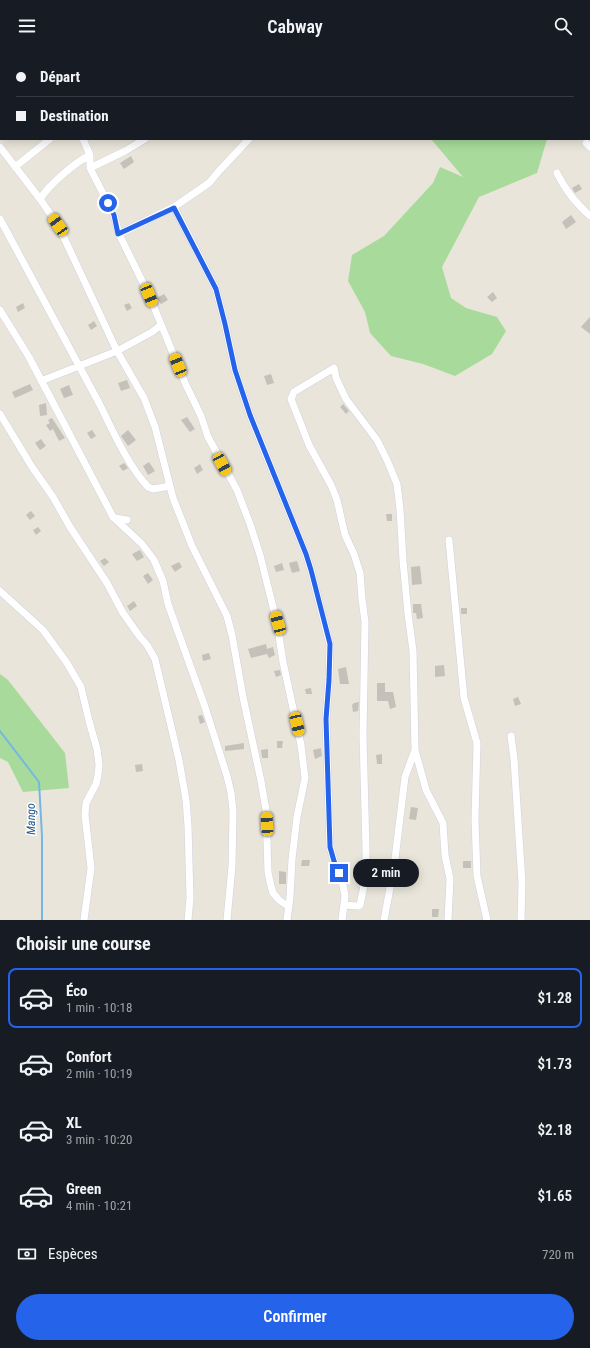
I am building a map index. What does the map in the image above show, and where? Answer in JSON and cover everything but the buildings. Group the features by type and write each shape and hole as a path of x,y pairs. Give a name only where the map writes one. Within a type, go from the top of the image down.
{"street":[{"path":"15,168 49,140"},
{"path":"85,140 90,155 90,168 114,215 118,234 143,283 186,385 201,416 208,437 237,490 260,555 278,623 283,662 301,745 305,778 297,817 287,920"},
{"path":"90,168 125,151 143,140"},
{"path":"118,234 174,208 210,183 248,140"},
{"path":"0,147 58,225 117,351 144,398 155,427 173,498 192,546 227,616 266,810 268,872 270,882 278,900 289,907"},
{"path":"40,199 52,184 90,155"},
{"path":"557,173 573,200 590,216"},
{"path":"174,208 216,289 235,370 250,415 306,554 330,644 326,719 330,847 344,885 345,896 342,920"},
{"path":"0,219 80,366 126,456 148,487 153,489 170,486"},
{"path":"0,310 29,358 113,516 142,544 154,560 163,581 168,604 205,707 231,793 233,812 232,866 227,920"},
{"path":"41,381 117,351 152,332 161,325"},
{"path":"344,905 360,905 366,876 363,736 365,622 360,573 354,554 345,535 337,500 331,485 309,445 291,399 294,392 334,368 336,378 346,399 377,440 388,460 397,484 408,614 413,651 415,750 426,790 442,823 445,855 450,879 448,920"},
{"path":"0,414 32,467 53,497 70,527 107,583 123,613 156,659 179,760 186,800 190,898 188,920"},
{"path":"113,516 115,518 128,520"},
{"path":"449,540 464,698 477,743 475,820 478,876 487,920"},
{"path":"0,591 44,630 68,663 81,687 97,749 99,766 98,775 96,784 86,803 85,815 91,868 84,920"},
{"path":"511,736 514,759 522,883 521,920"},
{"path":"384,920 394,867 405,777 415,750"}],"green space":[{"path":"432,140 547,140 537,173 479,197 442,267 451,298 466,308 497,317 506,331 492,354 455,376 423,364 391,356 370,333 365,312 348,281 352,255 384,236 433,183 440,167 463,177"},
{"path":"0,674 8,680 65,753 69,788 23,792 8,762 0,758"}],"waterway":[{"name":"Mango","path":"0,731 39,782 42,836 42,920"}],"route":[{"path":"108,203 114,215 118,234 174,208 216,289 235,370 250,415 306,554 330,644 326,719 330,847 339,873"}]}
